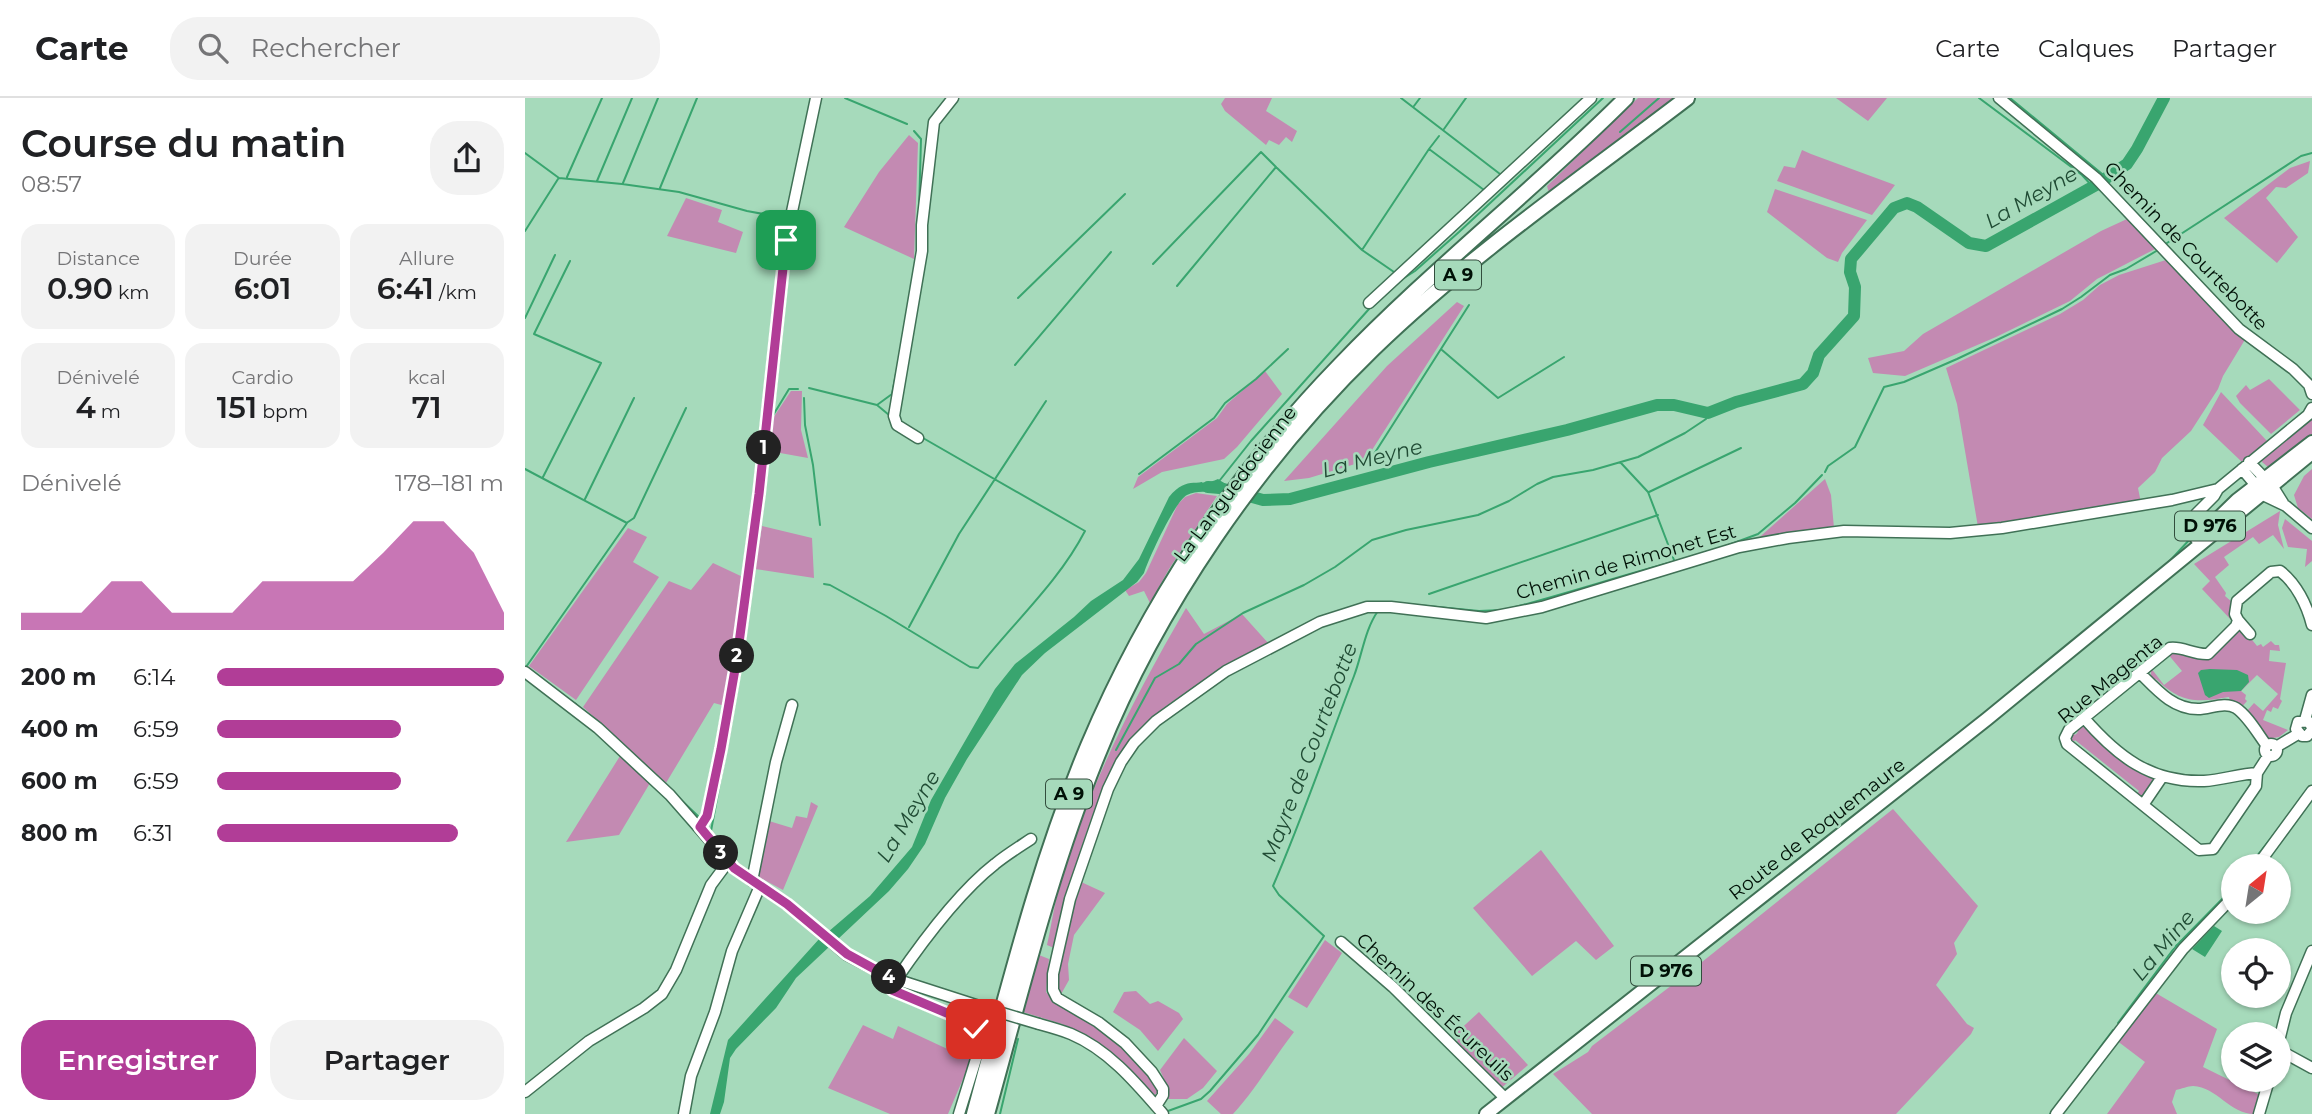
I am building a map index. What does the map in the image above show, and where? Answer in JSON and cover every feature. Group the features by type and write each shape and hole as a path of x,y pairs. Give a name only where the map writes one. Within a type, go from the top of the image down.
{"highway":[{"name":"La Languedocienne","path":"1249,482 1270,444 1340,364 1626,98"},
{"name":"La Languedocienne","path":"974,1114 1039,882 1088,747 1122,674 1160,604 1249,482 1349,373 1395,328 1543,206 1687,98"},
{"name":"La Languedocienne","path":"986,1114 1059,857 1099,751 1142,660 1233,502"}],"main road":[{"name":"Route de Roquemaure","path":"1486,1114 1987,719 2168,569 2312,442"},
{"name":"Route de Roquemaure","path":"2263,485 2312,453"}],"street":[{"path":"700,827 707,816 737,658 759,494 786,240 816,98"},
{"path":"918,438 897,425 894,416 922,251 922,225 934,122 953,98"},
{"path":"1369,303 1591,98"},
{"name":"Chemin de Courtebotte","path":"1999,98 2097,178 2239,329 2294,369 2309,385 2312,394"},
{"path":"2312,408 2308,415 2246,465 2263,485 2312,527"},
{"name":"Chemin de Rimonet Est","path":"1160,1110 1163,1089 1151,1072 1125,1042 1091,1017 1057,998 1052,990 1053,974 1070,899 1108,789 1121,762 1134,743 1156,721 1226,671 1320,622 1367,607 1391,607 1486,618 1542,607 1739,547 1844,531 1950,533 2002,528 2172,500 2218,489 2246,465"},
{"path":"2196,514 2218,489"},
{"name":"Rue Magenta","path":"2310,726 2297,724 2298,734 2271,749 2257,773 2256,786 2213,849 2206,851 2199,850 2067,744 2065,733 2170,648 2208,654 2236,626 2237,601 2271,572 2280,571 2287,577 2310,609 2312,625"},
{"path":"2238,620 2251,634"},
{"path":"525,672 598,728 670,794 728,862 787,904 859,962 892,978 1071,1034 1098,1050 1130,1077 1160,1110"},
{"path":"2140,673 2163,697 2179,706 2198,709 2228,705 2237,709 2271,749"},
{"path":"2310,726 2312,695"},
{"path":"684,1114 691,1076 712,1023 732,950 756,883 776,762 792,705"},
{"path":"2084,718 2120,754 2162,777 2201,781 2257,773"},
{"path":"2143,805 2162,777"},
{"path":"2266,854 2312,791"},
{"path":"959,1114 980,1046 980,1037 968,1022 892,990 892,978 974,882 995,863 1031,839"},
{"path":"525,1092 589,1041 662,995 676,970 710,886 728,862"},
{"path":"2056,1114 2183,949 2221,909"},
{"name":"Chemin des Écureuils","path":"1341,942 1392,987 1505,1098"},
{"path":"2284,1022 2312,951"},
{"path":"2291,1057 2312,1068"},
{"path":"2259,1114 2265,1092"}],"shaded area":[{"path":"1225,98 1272,98 1266,111 1297,131 1292,142 1286,137 1279,145 1269,140 1266,145 1225,111 1221,104"},
{"path":"1638,98 1676,98 1549,193 1547,186"},
{"path":"1836,98 1887,98 1868,121"},
{"path":"909,135 918,143 914,259 844,227 879,172"},
{"path":"1802,150 1895,185 1872,215 1777,181 1784,166 1795,168"},
{"path":"2310,161 2308,173 2286,188 2276,187 2266,198 2298,237 2277,263 2224,218 2290,168"},
{"path":"1775,189 1867,220 1838,262 1827,258 1767,212"},
{"path":"686,198 722,210 718,222 743,232 736,253 667,236"},
{"path":"2127,219 2157,248 2097,279 2070,301 1996,337 1905,376 1873,373 1868,358 1904,351 1923,334 2101,231"},
{"path":"2169,259 2246,338 2191,431 2162,458 2155,472 2138,488 2141,503 1978,527 1957,404 1946,368 2060,314 2083,300 2100,285 2119,275"},
{"path":"1457,302 1464,306 1365,461 1309,478 1284,481 1387,366"},
{"path":"1265,371 1282,394 1224,459 1162,472 1133,489 1138,477 1217,418 1227,404"},
{"path":"2269,379 2300,410 2271,434 2236,396 2246,385 2250,390"},
{"path":"791,391 802,391 801,430 808,458 769,451 773,418"},
{"path":"2221,392 2267,441 2242,462 2203,425"},
{"path":"2312,419 2312,435 2268,467 2262,462 2263,457"},
{"path":"2312,469 2312,519 2298,508 2294,495 2304,476"},
{"path":"1218,479 1227,485 1221,494 1195,492 1182,499 1169,518 1144,573 1137,582 1045,653 1022,675 967,759 945,798 925,844 908,869 889,891 837,940 828,932 870,896 912,847 931,800 995,689 1015,664 1091,601 1123,580 1139,559 1169,497 1176,490 1188,484"},
{"path":"1825,479 1831,495 1834,528 1754,542"},
{"path":"1196,493 1217,496 1150,603 1144,591 1129,596 1125,590 1139,582 1146,573 1178,504 1185,497"},
{"path":"2280,511 2278,525 2284,549 2273,535 2259,544 2253,537 2224,557 2229,565 2215,577 2226,593 2225,596 2232,602 2233,622 2202,589 2210,581 2194,564"},
{"path":"2285,519 2312,541 2312,561 2305,567 2307,549 2288,547 2282,528"},
{"path":"762,526 812,538 814,578 755,569"},
{"path":"628,528 647,537 633,562 659,577 576,700 529,666"},
{"path":"713,563 745,578 728,695 725,706 714,703 666,783 583,707 669,581 691,590"},
{"path":"1186,608 1204,634 1242,614 1269,644 1179,697 1151,718 1132,738 1101,793 1089,825 1054,948 1047,945 1057,894 1087,807 1132,706"},
{"path":"2239,627 2257,646 2261,644 2263,647 2271,641 2279,645 2280,651 2270,650 2269,661 2286,663 2280,699 2282,701 2278,709 2273,707 2271,712 2267,710 2263,720 2288,730 2279,737 2267,739 2246,712 2254,703 2263,711 2278,694 2257,675 2241,691 2246,695 2247,701 2241,708 2230,701 2229,697 2189,699 2173,693 2156,679 2151,681 2151,668 2164,685 2182,671 2167,653 2172,650 2207,658"},
{"path":"2210,669 2237,670 2248,675 2249,682 2241,691 2223,692 2209,698 2205,695 2198,673"},
{"path":"2083,726 2152,776 2155,780 2148,795 2141,799 2136,795 2139,791 2075,740 2072,744 2070,742 2072,731 2075,735 2078,732 2075,729"},
{"path":"620,756 650,783 619,835 566,842"},
{"path":"811,802 818,806 783,890 759,877 769,821 792,828 796,816 807,818"},
{"path":"1893,809 1978,906 1954,943 1957,954 1936,985 1967,1024 1974,1028 1896,1114 1592,1114 1553,1074 1588,1052 1592,1046 1697,966"},
{"path":"1541,850 1614,946 1596,960 1576,941 1532,976 1473,908"},
{"path":"1079,881 1105,893 1074,935 1068,964 1069,980 1060,996 1056,975"},
{"path":"2214,926 2222,931 2205,957 2192,949"},
{"path":"820,938 830,946 796,978 776,1008 730,1058 720,1114 710,1114 728,1040"},
{"path":"1325,940 1342,953 1307,1008 1288,997"},
{"path":"1039,955 1049,959 1046,992 1127,1050 1153,1081 1159,1091 1155,1095 1084,1035 1062,1024 1023,1012"},
{"path":"1136,991 1150,1004 1158,1001 1179,1013 1183,1019 1158,1051 1140,1030 1113,1012 1124,992"},
{"path":"2154,992 2217,1029 2203,1067 2221,1076 2221,1092 2254,1092 2260,1095 2254,1114 2238,1110 2202,1087 2193,1086 2176,1090 2172,1102 2177,1114 2107,1114 2145,1062 2116,1040"},
{"path":"1479,1012 1528,1065 1499,1090 1455,1044 1458,1040 1453,1036"},
{"path":"1275,1018 1294,1032 1233,1114 1221,1114 1207,1101 1249,1054"},
{"path":"863,1025 893,1039 898,1026 971,1060 948,1114 890,1114 828,1088"},
{"path":"1184,1038 1217,1071 1203,1088 1187,1099 1168,1099 1168,1088 1160,1070"}],"waterway":[{"path":"567,177 602,98"},
{"path":"597,181 632,98"},
{"path":"623,183 658,98"},
{"path":"660,188 697,98"},
{"path":"845,98 907,124"},
{"path":"1401,98 1500,174"},
{"path":"1414,106 1420,98"},
{"path":"1444,129 1466,98"},
{"path":"1404,278 1459,232 1603,98"},
{"path":"1620,132 1659,98"},
{"path":"1979,98 2082,175 2093,187"},
{"path":"2010,98 2107,178"},
{"name":"La Meyne","path":"1208,487 1263,500 1290,499 1657,405 1674,405 1708,413 1736,402 1803,384 1813,373 1819,355 1854,316 1855,287 1850,272 1851,259 1894,208 1907,203 1917,207 1969,243 1986,246 2096,185 2127,164 2164,98"},
{"path":"914,131 921,139 919,212"},
{"path":"1439,136 1429,149 1484,190"},
{"path":"1362,250 1429,149"},
{"path":"1153,264 1261,152 1276,167 1177,286"},
{"path":"525,153 559,178 679,192 747,211 785,218"},
{"name":"Mayre de Courtebotte","path":"2167,243 2301,156 2312,153"},
{"path":"1276,167 1362,250 1394,272"},
{"path":"525,231 558,179"},
{"path":"1018,298 1125,194"},
{"name":"Mayre de Courtebotte","path":"1825,472 1828,466 1855,447 1884,387 1904,382 1957,359 2062,309 2110,275 2158,250"},
{"path":"1015,365 1111,252"},
{"path":"525,318 555,255"},
{"path":"543,477 601,363 534,334 570,261"},
{"path":"1369,462 1469,305"},
{"path":"1220,480 1251,441 1369,309"},
{"path":"809,388 877,405 892,394 901,349"},
{"path":"1139,474 1214,418 1225,403 1288,349"},
{"path":"1442,350 1498,398 1564,357"},
{"path":"772,417 789,389 798,389"},
{"path":"585,499 634,398"},
{"path":"804,398 805,425 820,525"},
{"path":"909,627 959,534 1046,401"},
{"path":"877,405 889,415"},
{"path":"628,522 634,518 686,408"},
{"path":"1116,750 1155,678 1179,664 1196,644 1243,613 1304,585 1372,540 1478,515 1553,477 1593,470 1638,457 1685,433 1706,419 1708,413"},
{"path":"824,584 886,616 970,667 978,668 1062,568 1085,531 923,438"},
{"path":"1649,492 1741,448"},
{"path":"1621,463 1648,492 1674,560"},
{"path":"525,469 627,523 526,667"},
{"name":"Mayre de Courtebotte","path":"1723,547 1758,534 1795,503 1822,475"},
{"path":"1429,594 1658,515"},
{"path":"2166,565 2191,538"},
{"name":"Mayre de Courtebotte","path":"1508,609 1691,557"},
{"name":"Mayre de Courtebotte","path":"1386,602 1479,611 1502,610"},
{"name":"Mayre de Courtebotte","path":"1168,1111 1201,1099 1210,1091 1258,1035 1324,936 1279,895 1273,886 1305,808 1370,626 1378,611"},
{"path":"568,699 576,704"},
{"path":"583,710 597,721"},
{"path":"711,831 727,745"},
{"path":"678,797 699,817"},
{"name":"La Mine","path":"2258,854 2286,819"},
{"name":"La Mine","path":"2118,1023 2175,947 2221,900"},
{"name":"La Mine","path":"2050,1114 2113,1030"},
{"path":"1000,1114 1018,1039"}],"route":[{"path":"786,240 759,494 737,658 707,816 700,827 734,868 803,916 847,954 889,977 892,990 968,1022 976,1029"}]}
